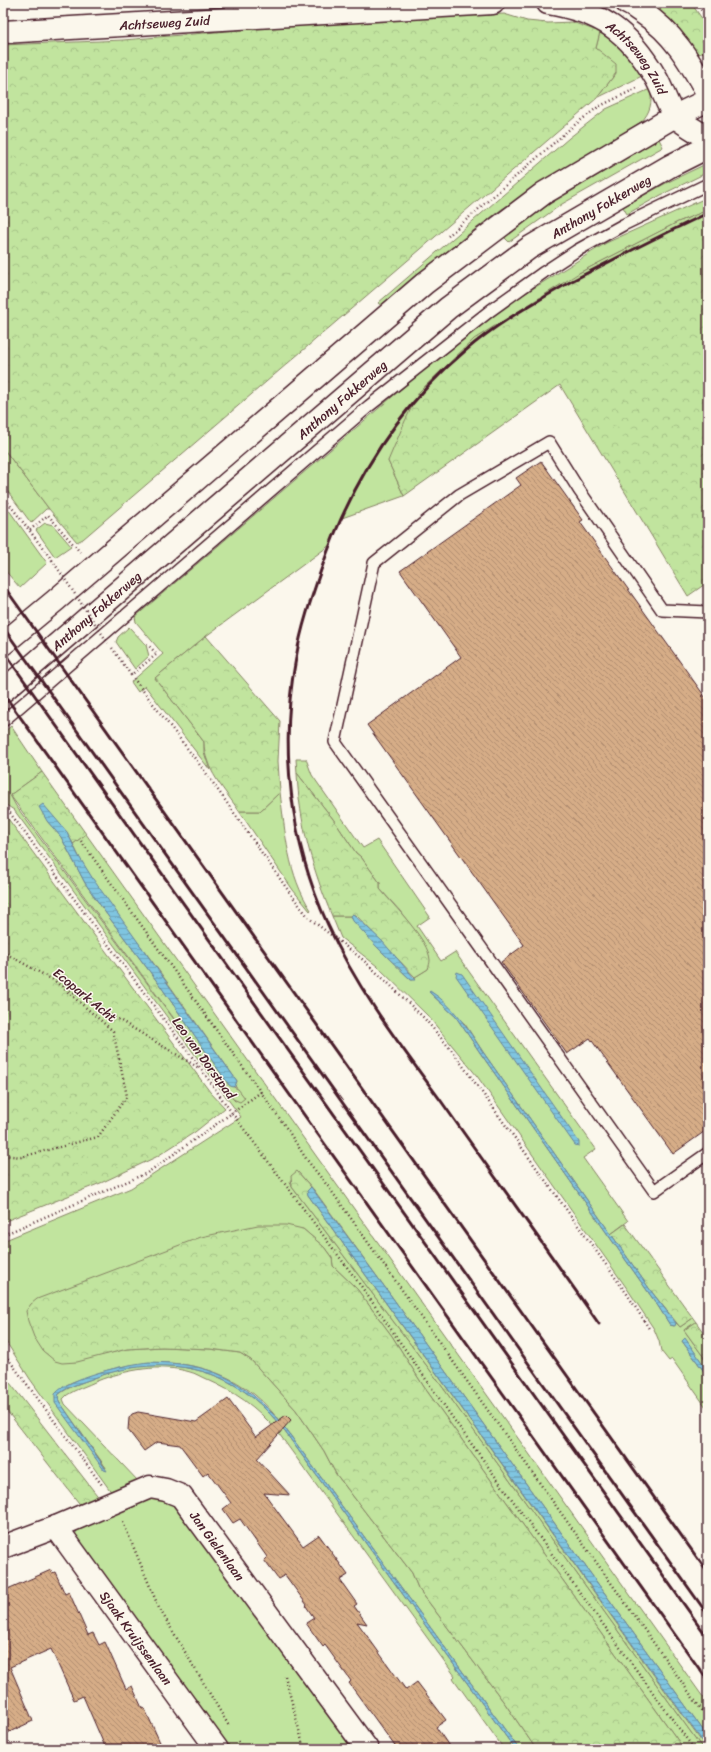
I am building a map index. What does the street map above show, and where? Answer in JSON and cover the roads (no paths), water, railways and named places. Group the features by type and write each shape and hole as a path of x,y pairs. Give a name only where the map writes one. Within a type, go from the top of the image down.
{"main road":[{"name":"Achtseweg Zuid","path":"3,32 493,3"},
{"name":"Achtseweg Zuid","path":"548,3 582,10 603,20 624,34 637,49 657,79 675,116"},
{"path":"627,3 656,21 671,36 691,64 708,94"},
{"path":"3,644 425,283 544,193 675,116 708,100"},
{"path":"675,116 708,138"},
{"name":"Anthony Fokkerweg","path":"3,691 239,486 448,308 529,248 670,166 708,147"},
{"name":"Jan Gielenlaan","path":"3,1547 56,1527 150,1487 166,1490 181,1496 367,1749"},
{"name":"Sjaak Kruijssenlaan","path":"56,1527 217,1749"}],"lane":[{"name":"Anthony Fokkerweg","path":"3,721 369,406 491,310 544,272 583,248 643,215 708,184"},
{"path":"708,612 662,610 579,490 549,442 458,495 374,563 335,742 654,1191 708,1153"}],"water":[{"path":"43,804 67,832 78,855 93,879 237,1081 235,1086 232,1087 229,1085 159,984 85,883 61,837 47,821 39,807"},
{"path":"353,914 382,941 416,980 411,980 377,947 353,921 351,916"},
{"path":"457,972 462,974 579,1142 579,1146 575,1145 456,976"},
{"path":"430,991 446,1003 466,1026 651,1291 676,1323 675,1326 670,1325 456,1017 429,992"},
{"path":"311,1187 392,1297 708,1737 708,1749 308,1195 307,1191"},
{"path":"685,1338 708,1371 708,1377 682,1341"},
{"path":"149,1362 190,1366 223,1376 238,1384 267,1408 282,1424 519,1749 515,1749 280,1425 248,1394 220,1377 202,1371 166,1366 129,1368 111,1372 66,1389 58,1395 59,1401 107,1471 104,1470 55,1403 55,1394 73,1382 99,1372 127,1365"}],"railway":[{"path":"599,1324 380,1016 352,972 328,925 315,894 305,861 291,794 288,725 291,691 303,625 317,581 346,508 378,451 396,424 417,398 465,351 490,331 516,314 570,282 708,213"},
{"path":"3,585 708,1573"},
{"path":"3,627 708,1615"},
{"path":"3,651 708,1638"},
{"path":"3,693 708,1681"}]}
